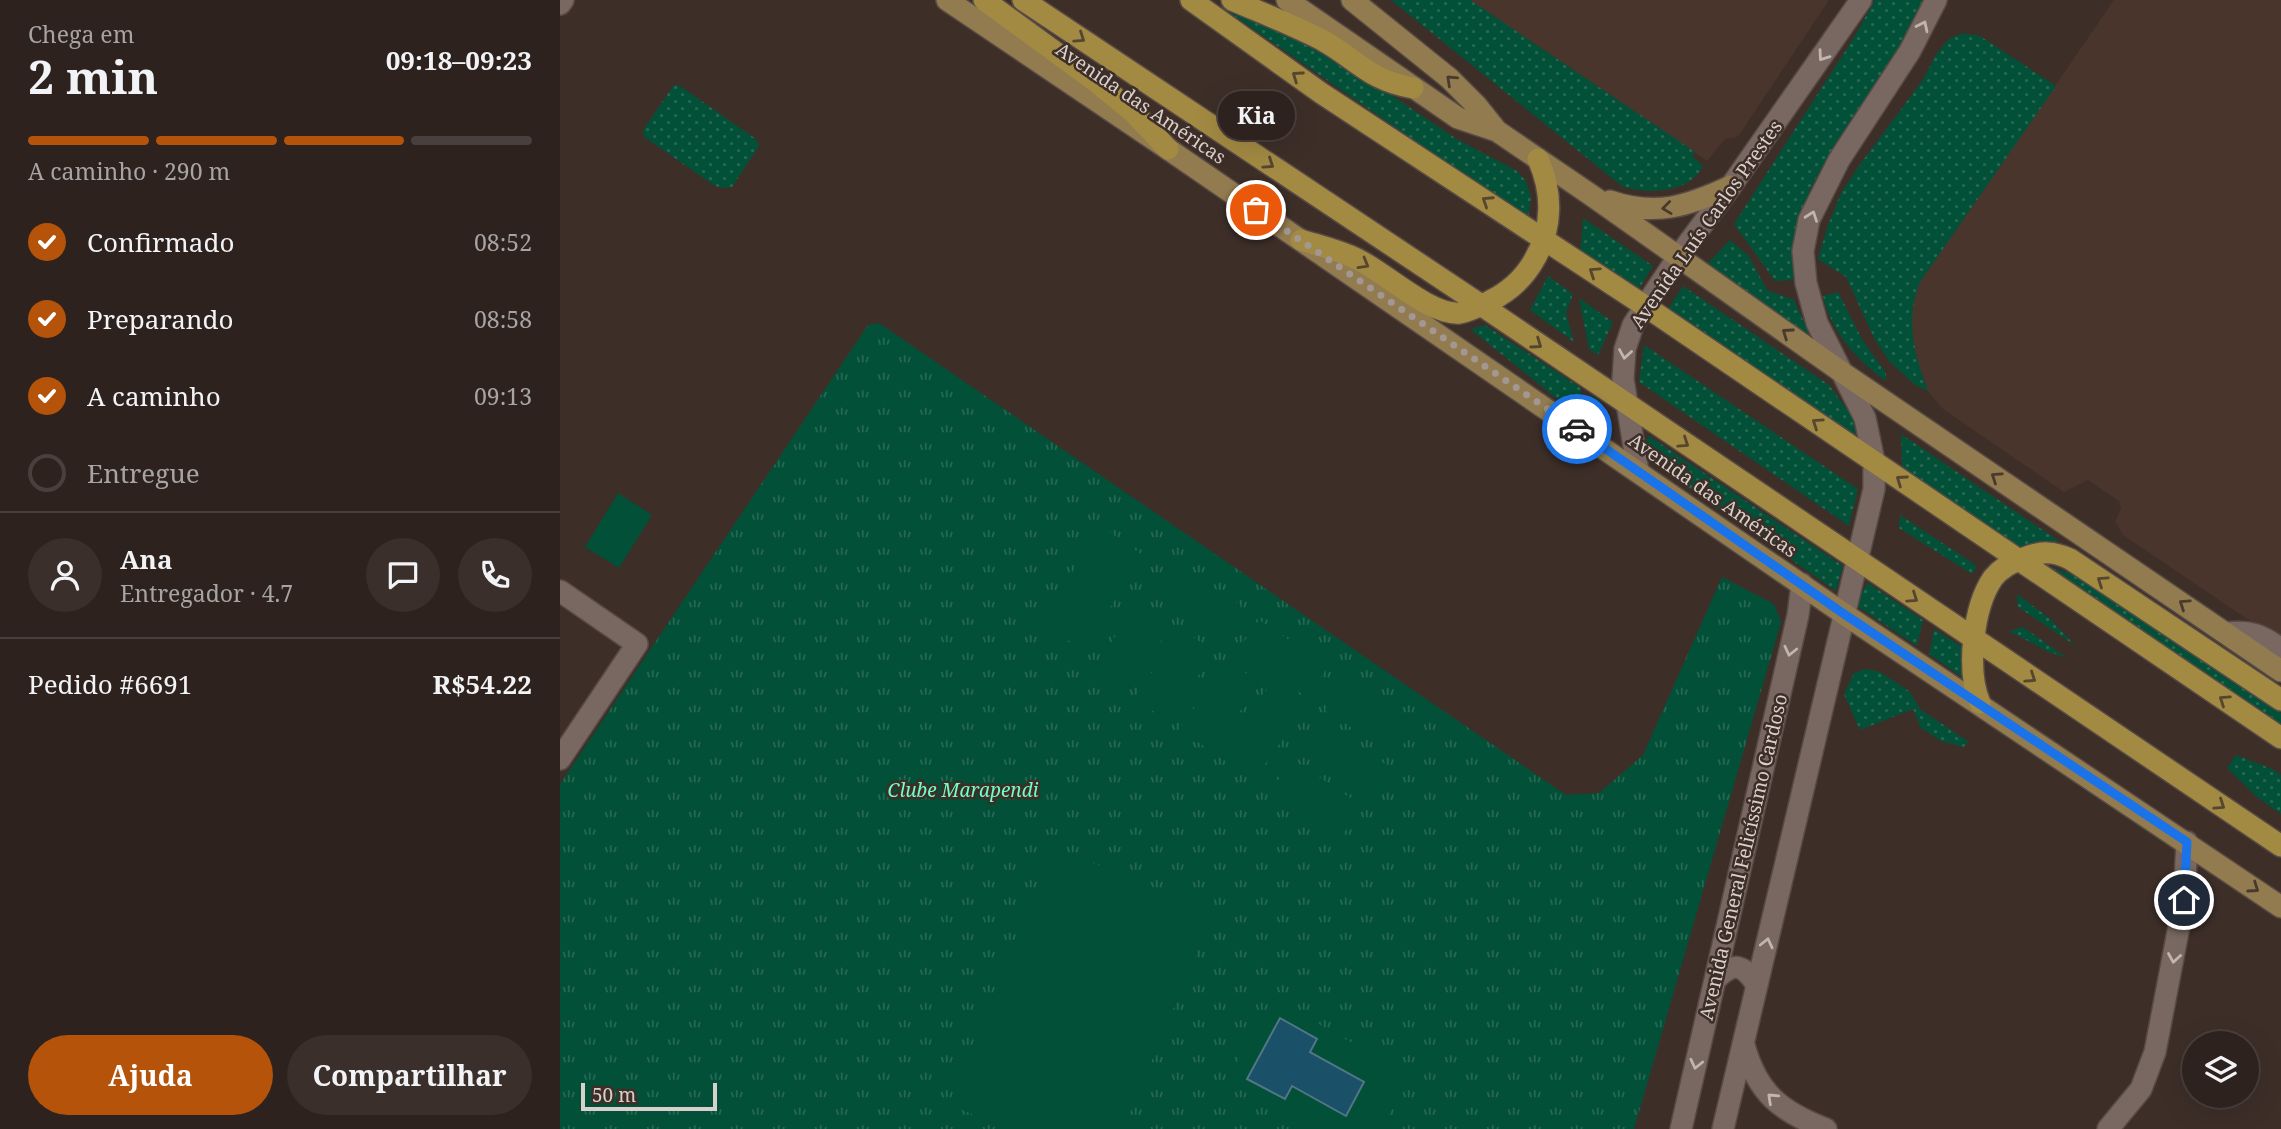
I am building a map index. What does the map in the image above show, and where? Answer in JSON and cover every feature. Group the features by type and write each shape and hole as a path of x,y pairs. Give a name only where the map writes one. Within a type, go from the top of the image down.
{"highway":[{"path":"984,0 1095,81 1133,112 1168,149"},
{"name":"Avenida das Américas","path":"1023,0 2281,846"},
{"path":"1191,0 1321,93 1645,306 2281,738"},
{"path":"1232,0 1316,37 1371,74 1391,84 1413,88"},
{"path":"1301,240 1358,259 1442,311 1459,313 1500,295 1517,282 1535,260 1549,222 1550,205 1545,176 1538,159"},
{"path":"1980,704 1975,681 1975,639 1978,615 1989,585 1998,572 2018,560 2041,552 2060,554 2281,700"}],"main road":[{"name":"Avenida das Américas","path":"947,0 1639,471 1844,614 2281,907"},
{"path":"1287,0 1458,118 1497,131 1843,373 2281,671"},
{"path":"1352,0 1449,78 1497,131"},
{"path":"1591,195 1632,209 1666,209 1689,204 1731,186"}],"street":[{"name":"Avenida Luís Carlos Prestes","path":"1639,471 1623,379 1625,349 1633,326 1678,257 1861,0"},
{"path":"1723,1129 1874,489 1874,461 1865,418 1817,323 1804,269 1805,236 1818,200 1839,160 1910,51 1936,0"},
{"name":"Avenida General Felicíssimo Cardoso","path":"1681,1129 1798,615 1802,584"},
{"path":"560,591 637,644 560,759"},
{"path":"2226,633 2260,634 2281,649"},
{"path":"2108,1129 2141,1088 2155,1052 2184,900 2187,842"},
{"path":"1717,978 1728,968 1738,967 1749,973 1757,985"},
{"path":"1744,1043 1749,1064 1762,1089 1800,1119 1826,1129"}],"shaded area":[{"path":"1470,0 1829,0 1739,135 1726,138 1707,161"},
{"path":"2114,0 2281,0 2281,642 2123,535 2115,522 2121,508 2119,501 2088,480 2064,492 1943,409 1928,391 1913,349 1911,320 1914,298 1920,282"}],"green space":[{"path":"1391,0 1470,0 1695,152 1692,156 1703,166 1688,182 1667,190 1644,191 1623,187"},
{"path":"1875,0 1925,0 1910,31 1829,155 1810,189 1793,280 1775,281 1734,224 1853,39"},
{"path":"1232,11 1322,48 1455,138 1517,171 1526,181 1531,197 1528,219 1230,13"},
{"path":"1962,33 1980,36 2056,86 1920,282 1915,296 1912,323 1915,350 1928,391 1915,385 1889,361 1875,340 1846,277 1818,259 1841,193 1922,81 1937,53 1949,39"},
{"path":"674,85 680,86 756,139 759,146 732,187 715,186 644,137 643,130"},
{"path":"1583,218 1653,266 1637,292 1580,255"},
{"path":"1730,240 1749,256 1767,290 1794,300 1811,338 1706,265"},
{"path":"1548,276 1573,294 1566,313 1574,342 1530,310"},
{"path":"1683,286 1829,385 1854,419 1856,439 1666,312"},
{"path":"1838,292 1862,339 1886,373 1886,381 1846,344 1832,321 1823,296"},
{"path":"1579,298 1613,322 1598,355 1589,349"},
{"name":"Clube Marapendi","path":"879,323 1566,795 1599,793 1643,755 1722,577 1774,604 1781,622 1634,1129 560,1129 560,784 868,325"},
{"path":"1485,325 1581,388 1581,414 1565,405 1470,329"},
{"path":"1644,345 1858,489 1849,526 1639,382"},
{"path":"1592,396 1600,401 1607,434 1592,423"},
{"path":"1901,434 2059,541 2016,547 1902,468"},
{"path":"1649,436 1843,566 1836,591 1657,466 1645,442"},
{"path":"618,493 652,515 619,568 585,547"},
{"path":"1900,515 1977,566 1972,574 1899,528"},
{"path":"1102,527 1144,556 1082,650 1040,621"},
{"path":"1171,559 1241,606 1220,638 1150,591"},
{"path":"2052,568 2072,574 2281,713 2281,724"},
{"path":"1868,583 1923,620 1917,646 1854,604"},
{"path":"2017,594 2049,618 2076,646 2018,607"},
{"path":"1139,601 1173,624 1125,692 1092,671"},
{"path":"1259,620 1328,666 1308,698 1237,651"},
{"path":"2023,627 2067,658 2049,652 2009,631"},
{"path":"1181,629 1215,652 1167,720 1134,699"},
{"path":"1934,629 1969,651 1961,676 1929,654"},
{"path":"1227,660 1260,683 1212,751 1179,730"},
{"path":"1866,669 1880,672 1909,691 1921,710 1969,742 1963,747 1941,741 1921,728 1913,709 1860,730 1844,694 1854,673"},
{"path":"1346,678 1416,725 1395,757 1325,710"},
{"path":"1268,688 1302,711 1254,780 1221,758"},
{"path":"1319,719 1388,766 1367,797 1297,751"},
{"path":"2236,755 2281,775 2281,814 2257,797 2227,768"},
{"path":"1292,759 1362,806 1341,837 1271,791"},
{"path":"1058,849 1202,907 1209,924 1123,1129 1009,1129 955,1107 952,1096 1048,857"},
{"path":"1273,998 1410,1076 1380,1129 1309,1129 1226,1081"}],"water":[{"path":"1280,1018 1317,1039 1310,1052 1364,1082 1346,1116 1292,1086 1285,1099 1247,1079"}],"way so far":[{"path":"1256,210 1577,429"}],"place":[{"name":"Kia","path":"1256,210"}],"route":[{"path":"1577,429 1844,614 2187,842 2184,900"}]}
